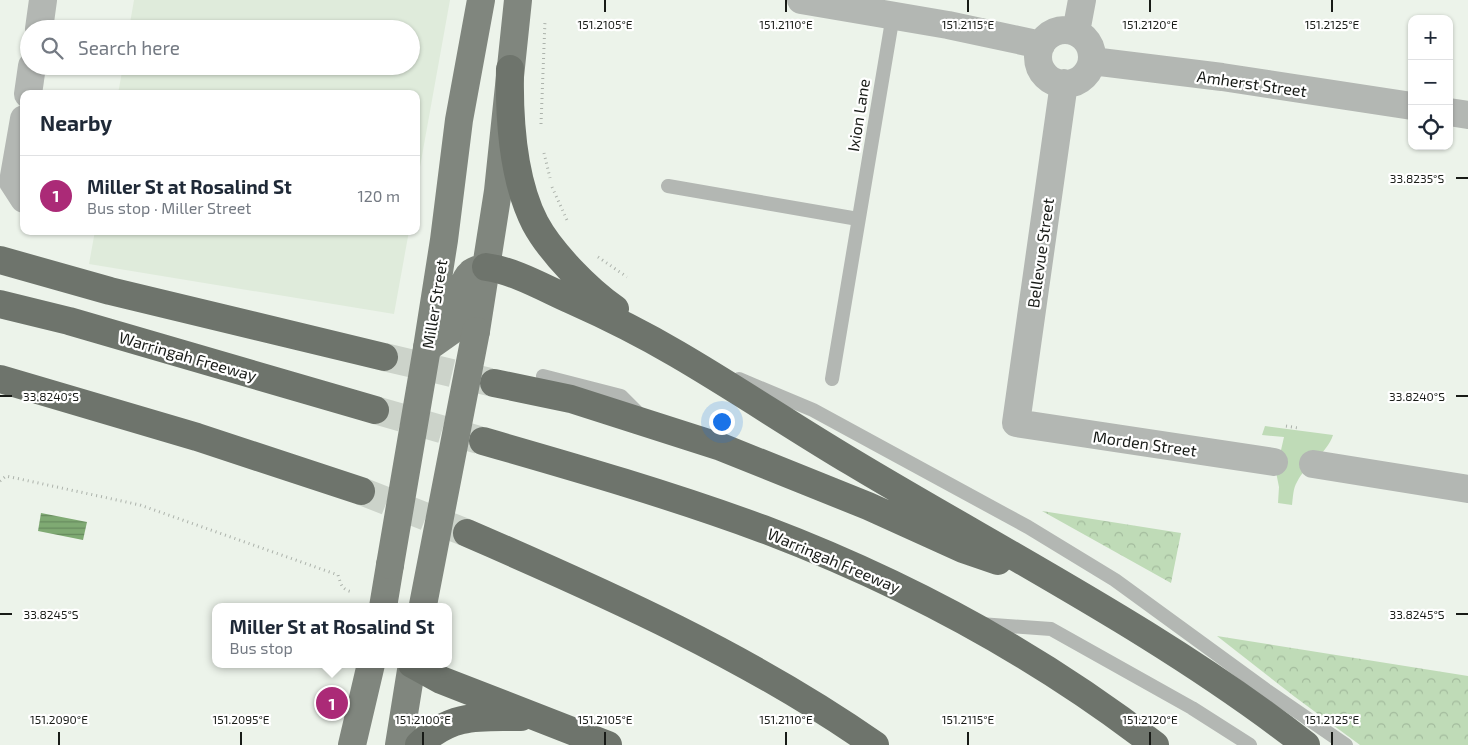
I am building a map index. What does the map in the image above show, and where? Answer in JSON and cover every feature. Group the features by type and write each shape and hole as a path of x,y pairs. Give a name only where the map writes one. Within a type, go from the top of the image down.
{"highway":[{"path":"510,69 512,131 521,184 536,224 544,238 587,286 611,306 676,353 859,466 1060,583 1187,661 1306,745"},
{"path":"0,260 110,291 384,357"},
{"path":"486,267 510,274 554,292 676,353"},
{"name":"Warringah Freeway","path":"0,304 375,410"},
{"path":"0,379 197,436 362,491"},
{"path":"494,383 571,400 721,447 868,506 962,549 1060,583"},
{"name":"Warringah Freeway","path":"483,441 659,493 766,530 870,573 967,623 1054,674 1155,745"},
{"path":"467,533 609,596 705,642 784,686 875,745"},
{"path":"419,668 441,680 608,745"},
{"path":"419,745 443,726 460,720 490,717 535,717"}],"main road":[{"name":"Miller Street","path":"423,603 447,333 444,240 459,120 481,0"},
{"name":"Miller Street","path":"384,602 447,333 486,267 498,191 518,0"},
{"path":"352,745 370,668"},
{"path":"399,745 411,668"},
{"path":"359,718 360,745"}],"street":[{"path":"40,20 43,0"},
{"path":"801,0 948,25 1041,45"},
{"path":"1076,32 1082,0"},
{"path":"1058,31 1076,32 1084,37 1092,52 1089,70 1084,76 1072,83 1064,84 1050,79 1043,72 1038,59 1041,45 1050,35 1058,31"},
{"name":"Amherst Street","path":"1092,61 1222,77 1408,105"},
{"path":"29,90 31,75"},
{"name":"Bellevue Street","path":"1016,424 1064,84"},
{"path":"1453,113 1468,115"},
{"path":"20,142 13,182 20,193"},
{"name":"Morden Street","path":"1016,424 1274,462"},
{"path":"1312,464 1468,488"}],"lane":[{"name":"Ixion Lane","path":"832,379 893,16"},
{"path":"668,186 858,220"},
{"path":"676,353 813,410 1028,527 1115,580 1266,690 1346,745"},
{"path":"543,376 621,396 650,424"},
{"path":"967,623 1050,629 1192,708 1250,745"}],"path":[{"path":"541,126 542,62 546,18"},
{"path":"542,144 551,183 569,224"},
{"path":"597,256 627,276"},
{"path":"1286,426 1298,428"},
{"path":"0,481 6,476 140,505 338,575 342,587 353,592"}],"shaded area":[{"path":"134,0 450,0 420,167 420,90 119,90 121,75 420,75 420,20 131,20"},
{"path":"94,235 408,235 394,314 89,264"},
{"path":"41,513 87,522 83,540 38,531"}],"green space":[{"path":"1265,426 1333,435 1326,448 1297,482 1292,505 1278,503 1279,487 1276,472 1284,437 1262,435"},
{"path":"1042,511 1181,533 1171,583"},
{"path":"1217,636 1468,676 1468,745 1360,745"}],"tunnel":[{"path":"384,357 490,382"},
{"path":"375,410 479,440"},
{"path":"361,491 467,533"}],"place":[{"name":"Miller St at Rosalind St","path":"332,703"}]}
